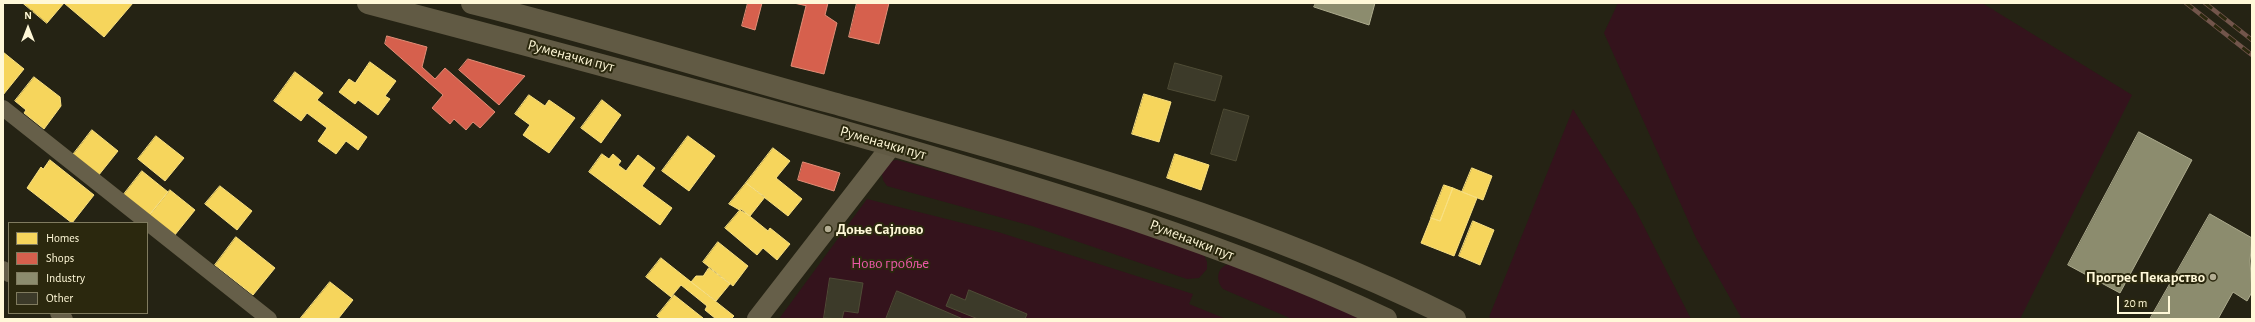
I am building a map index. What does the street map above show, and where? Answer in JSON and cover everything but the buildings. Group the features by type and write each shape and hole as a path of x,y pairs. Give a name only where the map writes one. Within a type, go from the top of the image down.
{"main road":[{"name":"Руменачки пут","path":"368,3 653,78 1064,196 1153,224 1321,289 1386,319"},
{"name":"Руменачки пут","path":"472,3 993,148 1169,202 1231,223 1329,261 1393,288 1455,319"}],"street":[{"path":"3,108 147,222"},
{"path":"756,319 892,146"},
{"path":"148,223 269,319"}],"green space":[{"path":"1618,3 1982,3 2132,95 2020,319 1742,319 1696,238 1604,33"},
{"path":"1573,109 1635,209 1691,319 1493,319 1489,317"},
{"path":"897,160 1017,192 1149,233 1204,255 1207,262 1207,269 1199,278 1187,279 1032,226 887,186 883,180 882,173 890,161"},
{"name":"Ново гробље","path":"867,199 998,232 1193,294 1189,304 1226,319 779,319"},
{"path":"1230,264 1364,319 1292,319 1223,289 1218,278 1220,270 1222,267"}],"railway":[{"path":"2186,3 2252,55"},
{"path":"2205,3 2252,40"}],"place":[{"name":"Доње Сајлово","path":"828,229"},
{"name":"Прогрес Пекарство","path":"2213,277"}]}
